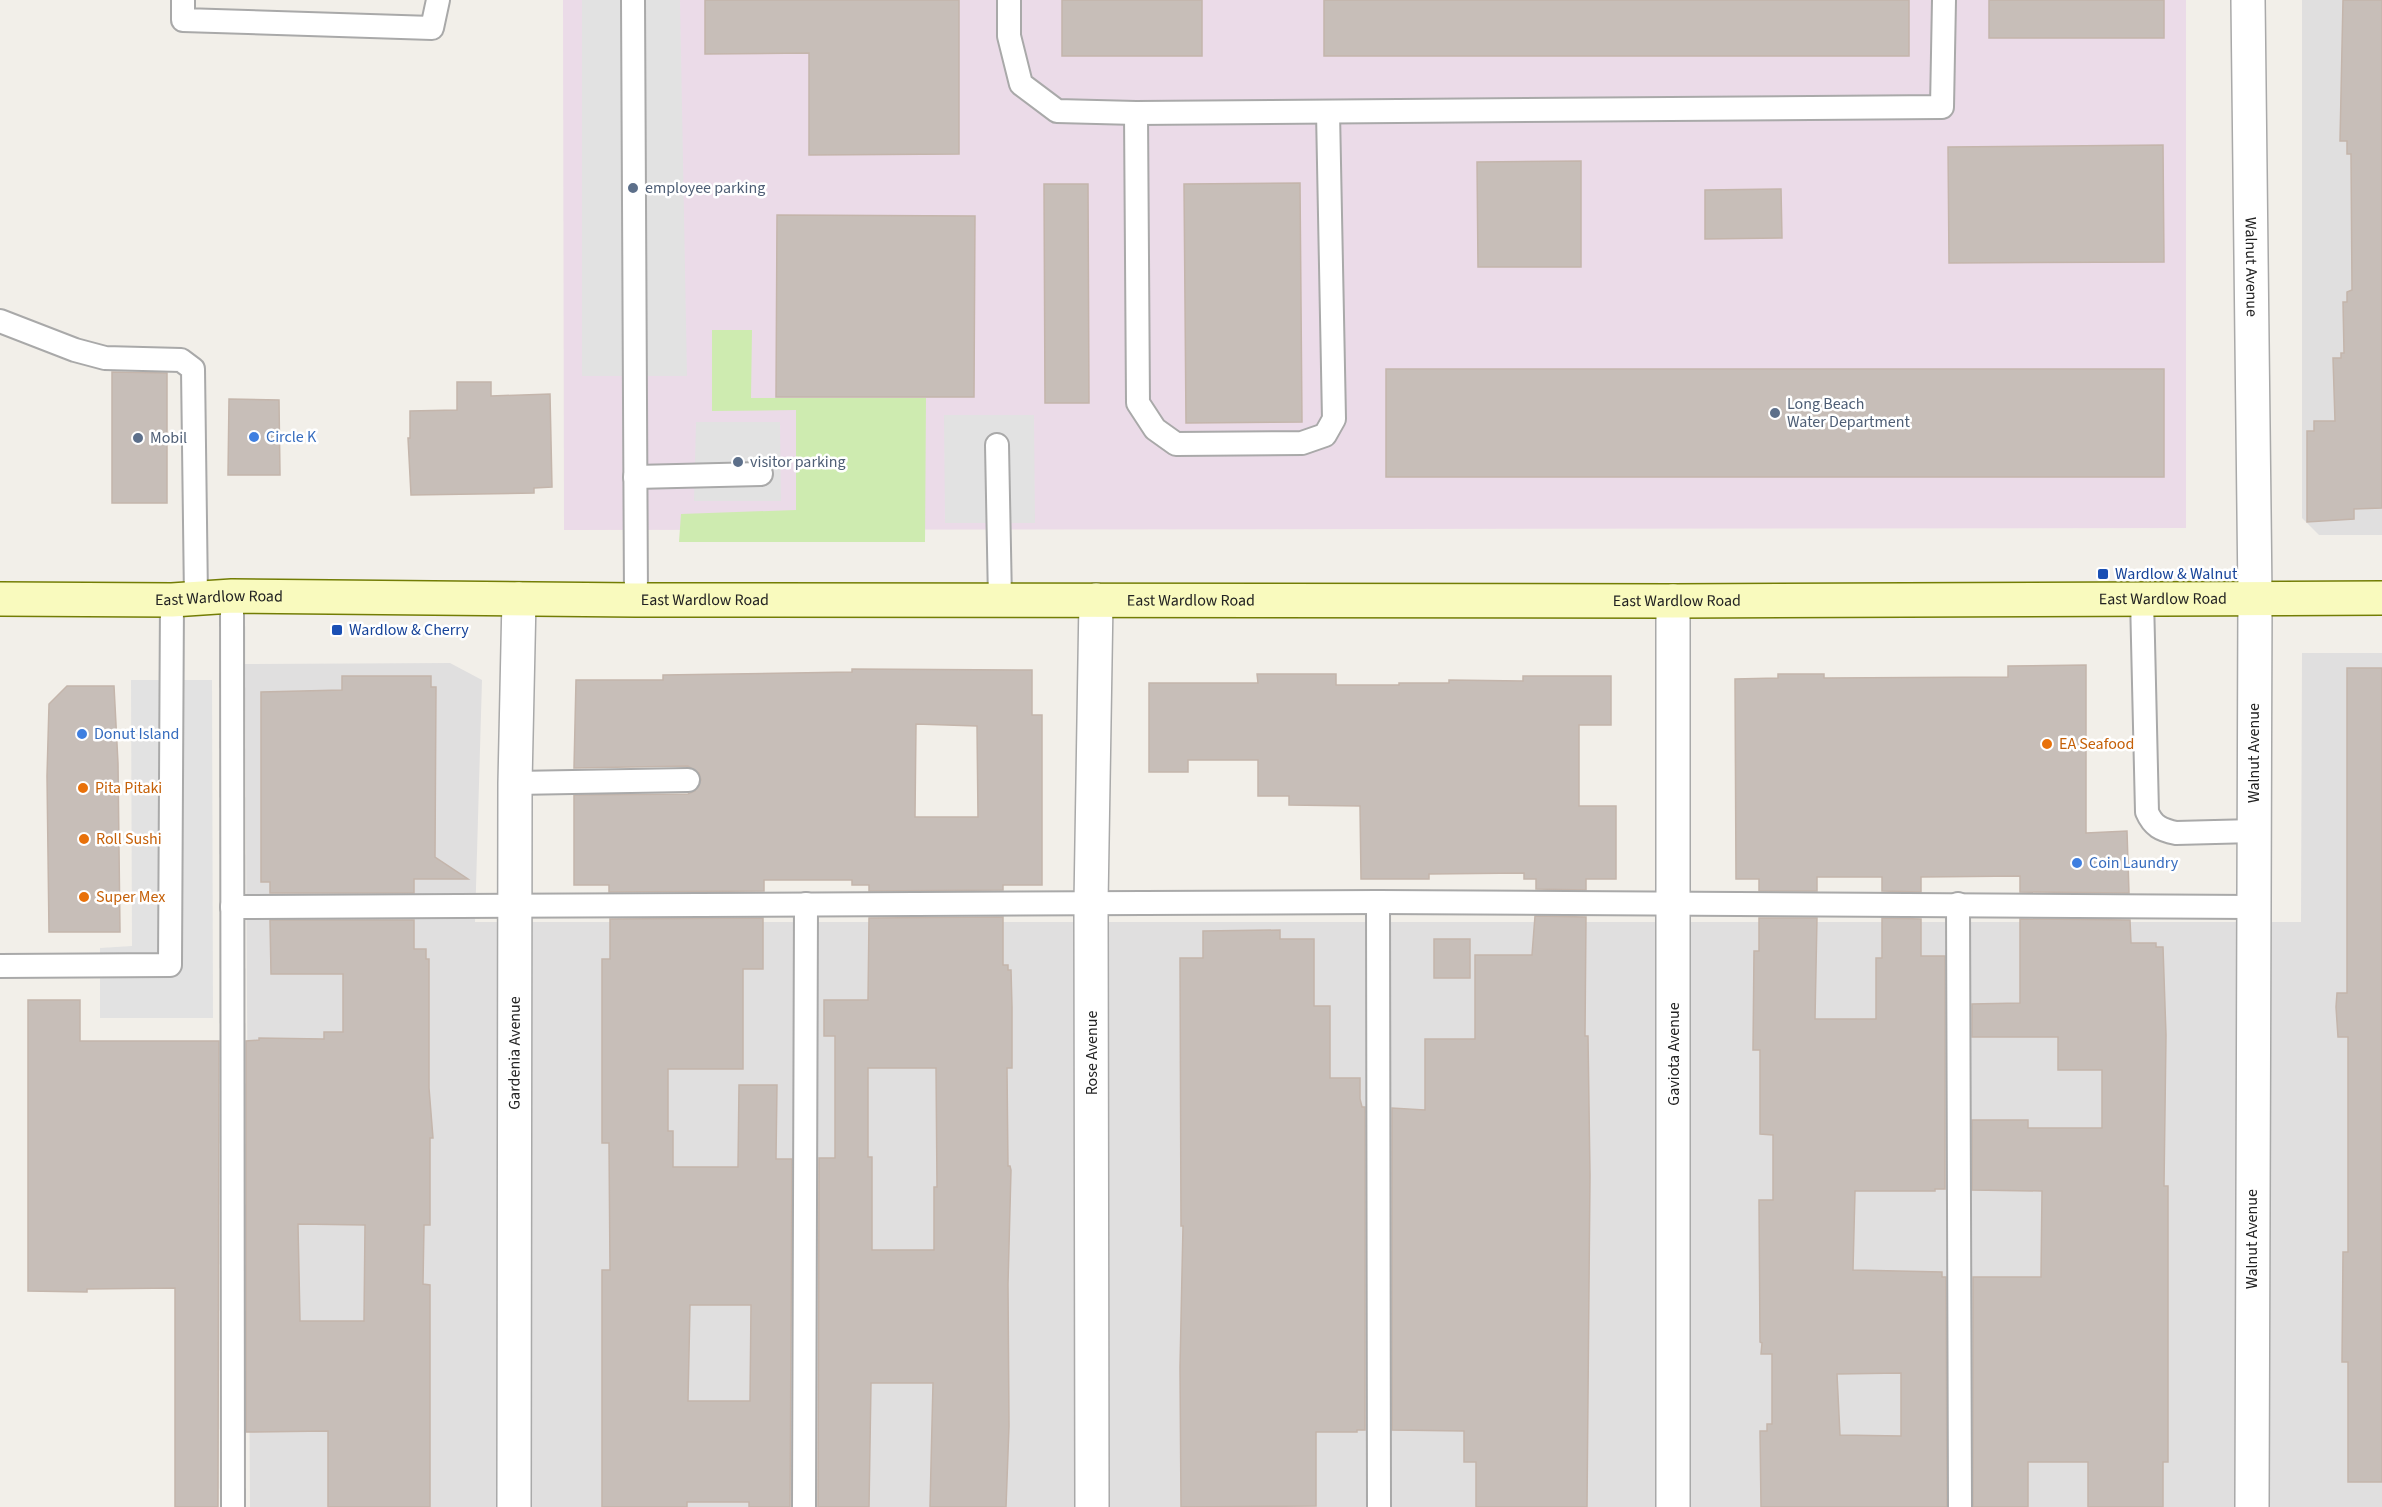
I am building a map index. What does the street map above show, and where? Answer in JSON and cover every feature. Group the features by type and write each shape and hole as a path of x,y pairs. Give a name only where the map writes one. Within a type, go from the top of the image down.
{"main road":[{"name":"East Wardlow Road","path":"0,599 184,599 232,596 636,600 1673,601 2382,598"}],"street":[{"name":"Walnut Avenue","path":"2248,0 2255,597 2252,1507"},
{"name":"Gardenia Avenue","path":"514,1507 515,783 519,599"},
{"name":"Rose Avenue","path":"1092,1507 1091,903 1096,600"},
{"name":"Gaviota Avenue","path":"1673,601 1673,1507"}],"lane":[{"path":"183,0 183,20 432,28 438,0"},
{"path":"633,0 636,600"},
{"path":"1009,0 1009,36 1021,84 1057,111 1136,113 1942,107 1944,0"},
{"path":"1136,113 1138,403 1155,429 1176,444 1188,444 1302,443 1325,435 1334,419 1328,112"},
{"path":"0,321 75,350 105,358 181,360 194,369 170,965 0,966"},
{"path":"997,445 1000,600"},
{"path":"635,477 761,474"},
{"path":"232,596 233,1507"},
{"path":"2142,598 2147,812 2152,823 2163,830 2176,833 2254,831"},
{"path":"515,783 688,780"},
{"path":"232,907 1378,902 2253,907"},
{"path":"1378,902 1379,1507"},
{"path":"804,1507 806,904"},
{"path":"1958,904 1960,1507"}],"shaded area":[{"path":"563,0 2186,0 2186,528 564,530"},
{"name":"employee parking","path":"582,0 680,0 687,376 582,376"},
{"path":"2302,0 2382,0 2382,535 2319,535 2302,518"},
{"path":"944,415 1034,415 1035,523 945,523"},
{"name":"visitor parking","path":"696,422 780,422 781,501 694,501"},
{"path":"2302,653 2382,653 2382,1507 250,1507 245,664 450,663 482,680 475,922 2301,922"},
{"path":"131,680 212,680 213,1018 100,1018 100,948 132,946"}],"green space":[{"path":"712,330 752,330 751,398 926,398 925,542 679,542 681,514 796,510 796,410 712,411"}],"building":[{"path":"705,0 959,0 959,154 809,155 809,53 705,54"},
{"path":"1062,0 1202,0 1202,56 1062,56"},
{"path":"1324,0 1909,0 1909,56 1324,56"},
{"path":"1989,0 2164,0 2164,38 1989,38"},
{"path":"2343,0 2382,0 2382,508 2354,509 2354,519 2307,522 2307,431 2314,431 2314,421 2335,421 2333,358 2341,358 2341,353 2344,353 2343,302 2347,302 2347,292 2352,290 2351,154 2347,154 2347,141 2340,141"},
{"path":"2163,145 2164,262 1949,263 1948,147"},
{"path":"1581,161 1581,267 1478,267 1477,162"},
{"path":"1300,183 1302,422 1186,423 1184,184"},
{"path":"1044,184 1088,184 1089,403 1045,403"},
{"path":"1781,189 1782,238 1705,239 1705,190"},
{"path":"777,215 975,216 974,397 776,397"},
{"name":"Long Beach Water Department","path":"1386,369 2164,369 2164,477 1386,477"},
{"path":"112,372 167,373 167,503 112,503"},
{"path":"457,382 491,382 491,396 550,394 552,487 534,488 534,493 411,495 408,438 410,438 410,411 457,410"},
{"name":"Circle K","path":"229,399 279,400 280,475 228,475"},
{"path":"2086,665 2086,833 2127,831 2129,893 2020,892 2020,876 1921,877 1921,892 1882,891 1882,877 1817,877 1817,891 1759,891 1759,879 1736,879 1735,679 1778,678 1778,674 1824,674 1824,678 2008,677 2008,666"},
{"path":"2347,668 2382,668 2382,1482 2348,1482 2348,1362 2342,1362 2343,1252 2348,1252 2348,1037 2338,1037 2336,1007 2337,993 2347,993"},
{"path":"852,669 1032,670 1032,715 1042,715 1042,885 1003,885 1003,890 869,891 869,885 852,885 852,880 764,880 764,891 609,892 609,885 574,885 574,795 688,794 695,791 701,780 699,773 688,766 574,768 576,680 663,680 663,675 852,672","holes":["916,724 977,726 978,817 915,817"]},
{"path":"1257,674 1336,674 1336,685 1449,683 1449,680 1523,681 1523,676 1611,676 1611,725 1579,725 1579,806 1616,806 1616,879 1586,879 1586,890 1536,889 1536,879 1524,879 1524,873 1429,874 1429,879 1361,879 1360,806 1289,805 1289,796 1258,796 1258,760 1188,760 1188,772 1149,772 1149,683 1258,683"},
{"path":"342,676 431,676 431,687 436,687 435,857 468,879 414,879 414,893 270,893 270,882 261,882 261,692 342,690"},
{"path":"67,686 114,686 118,763 120,932 49,932 47,776 49,704"},
{"path":"1535,916 1586,917 1585,1036 1588,1036 1590,1175 1587,1507 1476,1507 1476,1462 1464,1462 1464,1431 1392,1430 1392,1108 1425,1110 1425,1039 1475,1039 1475,955 1532,955"},
{"path":"1003,917 1003,965 1008,965 1008,970 1011,970 1012,1007 1012,1068 1007,1068 1008,1166 1011,1170 1006,1507 930,1507 933,1383 871,1383 869,1507 818,1507 819,1158 835,1158 835,1036 824,1036 824,1000 868,1000 869,918","holes":["868,1068 936,1068 937,1187 934,1187 934,1250 872,1250 872,1157 868,1157"]},
{"path":"763,918 763,969 743,969 743,1069 668,1069 668,1131 673,1131 673,1167 738,1167 739,1085 777,1085 776,1159 792,1159 790,1507 749,1507 749,1502 687,1502 687,1507 602,1507 602,1270 610,1270 609,1143 602,1143 602,959 610,959 610,919","holes":["690,1305 751,1305 750,1401 688,1401"]},
{"path":"1759,918 1817,918 1815,1019 1876,1019 1876,958 1882,958 1882,918 1921,919 1921,956 1945,956 1945,1189 1855,1191 1853,1270 1942,1272 1942,1277 1946,1277 1947,1507 1761,1507 1760,1431 1767,1431 1767,1424 1772,1424 1772,1354 1761,1354 1759,1200 1773,1200 1773,1135 1760,1134 1760,1050 1753,1050 1754,951 1759,951","holes":["1901,1373 1901,1436 1840,1435 1837,1374"]},
{"path":"2020,919 2130,920 2131,943 2156,943 2156,947 2163,947 2166,1035 2164,1186 2168,1186 2168,1462 2163,1462 2163,1507 2088,1507 2088,1462 2028,1462 2028,1507 1973,1507 1973,1277 2041,1277 2042,1191 1972,1190 1972,1120 2028,1120 2028,1128 2102,1128 2102,1070 2058,1070 2058,1037 1972,1037 1972,1004 2020,1003"},
{"path":"270,920 414,920 414,949 426,949 426,959 429,959 429,1088 433,1138 430,1138 430,1225 424,1225 423,1284 430,1285 430,1507 328,1507 328,1431 246,1432 246,1041 259,1040 259,1038 324,1039 324,1032 343,1032 343,974 271,974","holes":["298,1224 365,1225 364,1321 300,1321"]},
{"path":"1280,930 1280,939 1314,939 1314,1006 1330,1006 1330,1078 1360,1078 1360,1099 1362,1107 1365,1107 1365,1430 1316,1432 1316,1506 1181,1507 1180,1367 1183,1226 1181,1226 1180,958 1203,958 1203,931"},
{"path":"1434,939 1470,939 1470,978 1434,978"},
{"path":"28,1000 80,1000 80,1041 219,1041 218,1507 175,1507 175,1288 87,1289 87,1292 28,1291"}],"place":[{"name":"employee parking","path":"633,188"},
{"name":"Long Beach Water Department","path":"1775,413"},
{"name":"Circle K","path":"254,437"},
{"name":"Mobil","path":"138,438"},
{"name":"visitor parking","path":"738,462"},
{"name":"Wardlow & Walnut","path":"2103,574"},
{"name":"Wardlow & Cherry","path":"337,630"},
{"name":"Donut Island","path":"82,734"},
{"name":"EA Seafood","path":"2047,744"},
{"name":"Pita Pitaki","path":"83,788"},
{"name":"Roll Sushi","path":"84,839"},
{"name":"Coin Laundry","path":"2077,863"},
{"name":"Super Mex","path":"84,897"}]}
